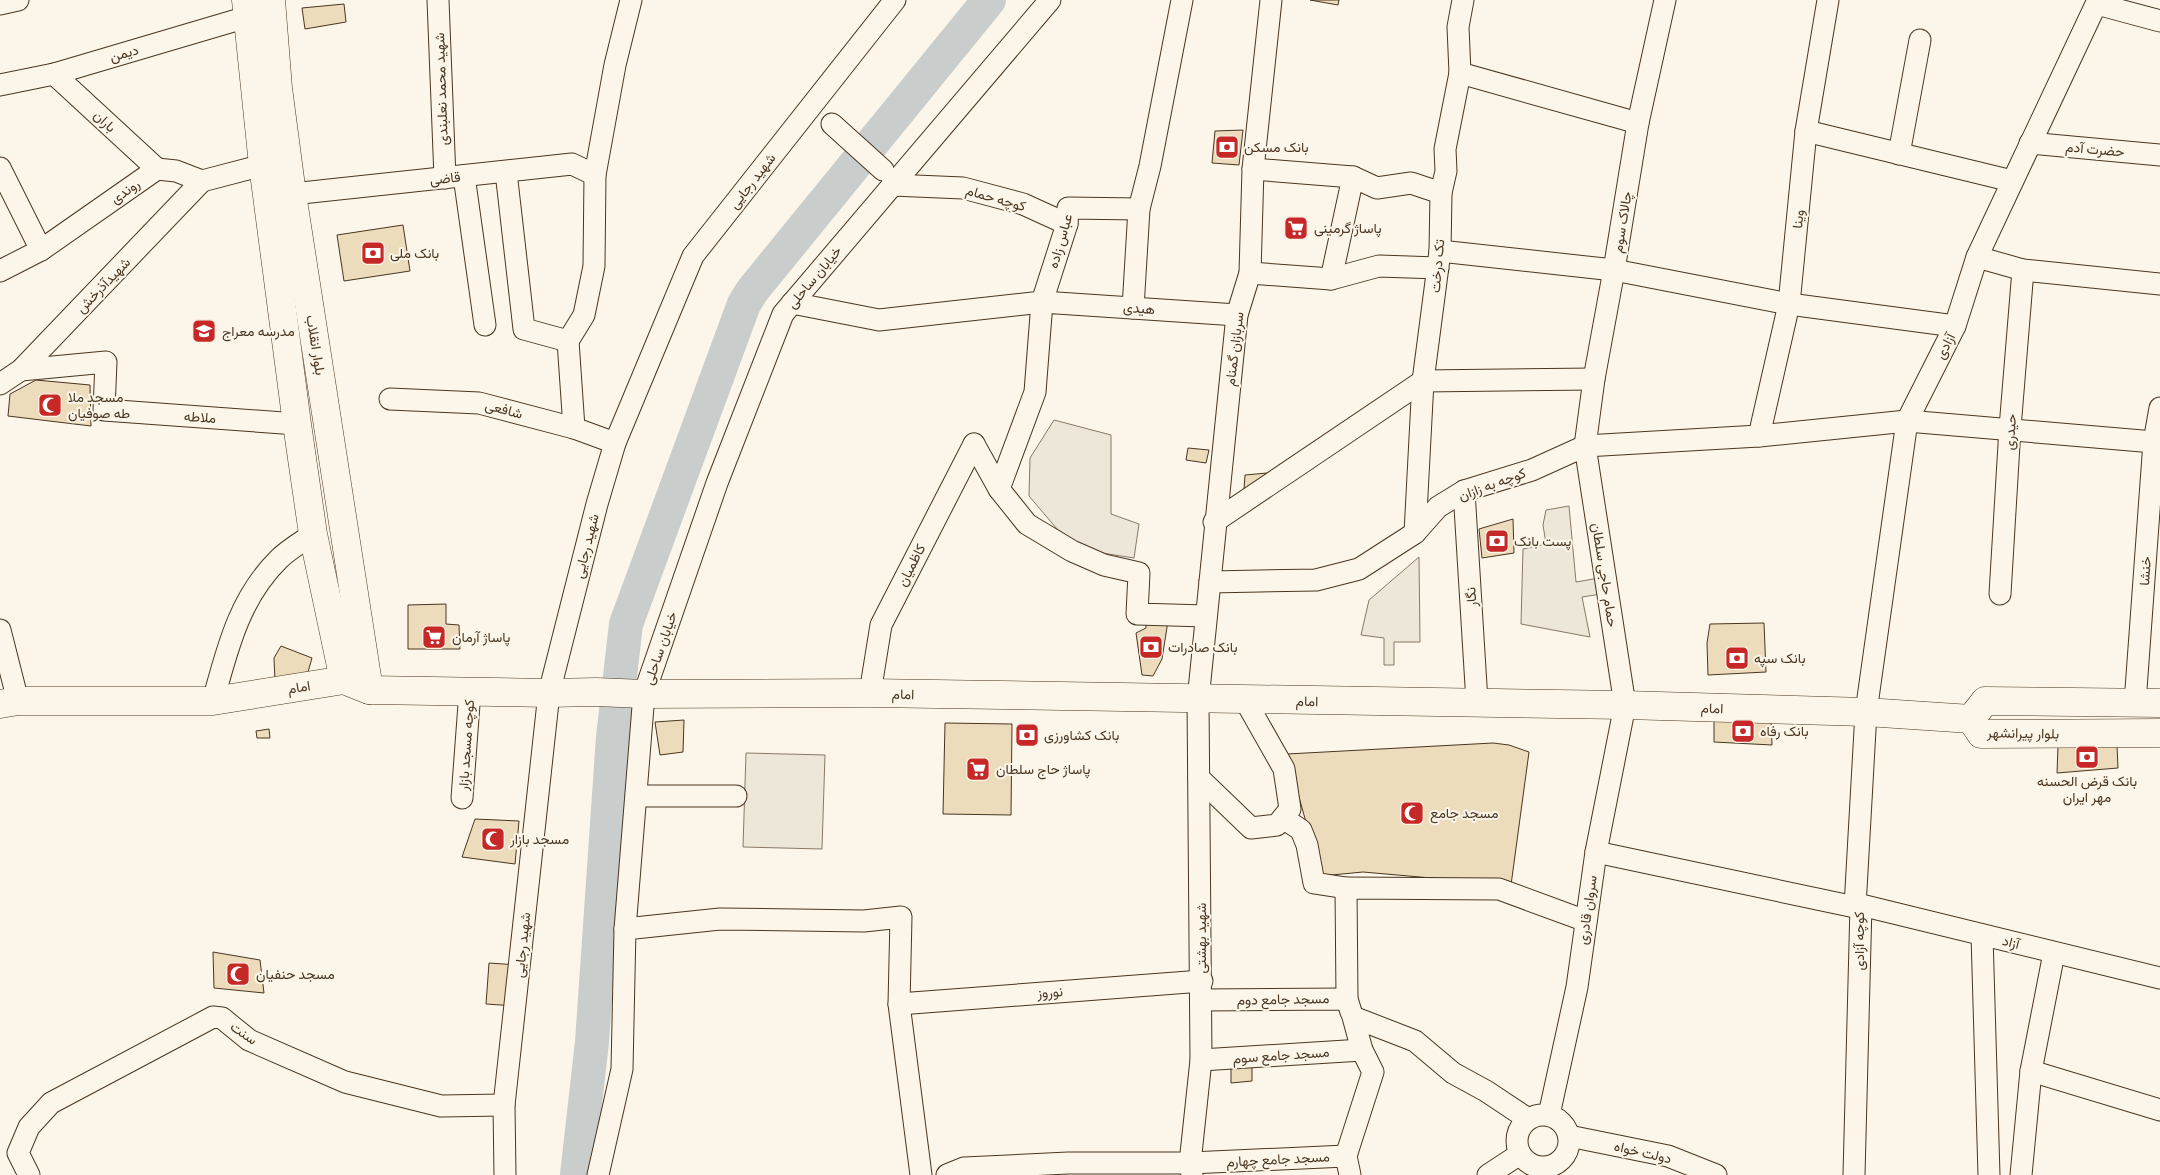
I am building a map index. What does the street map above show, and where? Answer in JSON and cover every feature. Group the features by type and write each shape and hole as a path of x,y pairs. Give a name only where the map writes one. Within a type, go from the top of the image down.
{"main road":[{"name":"بلوار انقلاب","path":"271,0 278,88 292,194 369,690"},
{"name":"بلوار انقلاب","path":"247,8 263,165 297,424 313,534 344,680"},
{"path":"344,680 369,690 549,693"},
{"name":"امام","path":"9,703 213,701 344,680"},
{"name":"امام","path":"549,693 870,693 1198,700 1477,702 1866,712 1971,719"},
{"name":"بلوار پیرانشهر","path":"2147,703 1985,701 1971,719 1981,734 2160,733"}],"street":[{"path":"0,4 18,0"},
{"name":"شهید محمد نعلبندی","path":"438,0 454,177 486,325"},
{"path":"574,428 568,342 584,315 594,266 595,174 615,65 631,0"},
{"name":"شهید رجایی","path":"505,1175 504,1105 549,693 597,504 615,443 693,256 895,0"},
{"name":"خیابان ساحلی","path":"598,1175 622,1069 625,929 644,694 717,483 783,314 887,178 1050,0"},
{"path":"1133,308 1139,209 1150,166 1182,0"},
{"name":"سربازان گمنام","path":"1198,700 1214,522 1237,315 1250,273 1253,169 1271,0"},
{"name":"تک درخت","path":"1414,533 1423,381 1439,260 1441,193 1446,171 1445,149 1460,74 1458,28 1463,0"},
{"name":"چالاک سوم","path":"1586,446 1594,379 1638,123 1664,0"},
{"name":"وینا","path":"1759,436 1789,304 1806,131 1828,0"},
{"path":"2098,2 2160,22"},
{"name":"آزادی","path":"1866,712 1907,421 1955,326 1977,257 2098,2"},
{"name":"دیمن","path":"0,85 54,74 247,8"},
{"path":"1899,154 1920,40"},
{"name":"باران","path":"54,74 157,169"},
{"path":"1460,74 1638,123"},
{"path":"832,124 887,178"},
{"path":"1806,131 2012,181"},
{"name":"حضرت آدم","path":"2030,143 2160,154"},
{"name":"قاضی","path":"292,194 572,164 595,174"},
{"path":"157,169 176,171 202,182 263,165"},
{"path":"0,168 41,250"},
{"name":"روندی","path":"0,271 41,250 157,169"},
{"path":"1253,169 1353,177 1377,188 1411,183 1441,193"},
{"path":"506,172 524,329 568,342"},
{"path":"1332,279 1353,177"},
{"name":"کوچه حمام","path":"887,178 962,188 1023,204 1067,224"},
{"name":"شهیدآذرخش","path":"0,384 21,370 202,182"},
{"name":"عباس زاده","path":"999,489 1035,392 1042,302 1067,224 1068,208 1139,209"},
{"path":"1977,257 2024,270 2160,284"},
{"path":"1250,273 1332,279 1379,266 1439,260 1614,270 1789,304 1955,326"},
{"name":"حیدری","path":"2000,594 2010,428 2024,270"},
{"path":"792,303 879,320 1042,302"},
{"name":"هیدی","path":"1042,302 1237,315"},
{"name":"ملاطه","path":"21,370 106,362 104,410 297,424"},
{"path":"1214,522 1423,381 1594,379"},
{"name":"شافعی","path":"390,399 479,403 574,428 615,443"},
{"name":"خنشا","path":"2147,703 2154,520 2154,442 2160,408"},
{"path":"1586,446 1759,436 1907,421 2010,428 2154,442"},
{"name":"کاظمیان","path":"870,693 880,625 974,444 999,489"},
{"name":"کوچه به زازان","path":"1210,582 1316,580 1359,569 1414,533 1438,507 1464,492 1532,470 1586,446"},
{"name":"حمام حاجی سلطان","path":"1586,446 1624,705"},
{"path":"999,489 1026,524 1072,551 1104,564 1139,573 1136,614 1206,616"},
{"name":"نگار","path":"1464,492 1477,702"},
{"path":"213,701 229,644 244,604 279,559 313,534"},
{"path":"0,630 9,703"},
{"name":"کوچه مسجد بازار","path":"462,798 470,691"},
{"name":"شهید بهشتی","path":"1191,1169 1201,1060 1198,700"},
{"path":"1199,778 1251,828 1278,825 1290,809 1284,769 1245,700"},
{"name":"سروان قادری","path":"1549,1115 1577,987 1596,852 1624,705"},
{"name":"کوچه آزادی","path":"1854,1175 1858,906 1866,712"},
{"path":"636,796 736,796"},
{"path":"1283,818 1301,830 1307,845 1314,883 1346,888 1499,889 1586,921"},
{"name":"آزاد","path":"1596,852 1858,906 2160,978"},
{"path":"1346,888 1350,1008 1362,1050 1372,1072 1348,1166"},
{"path":"625,929 720,919 864,921 901,917 899,1004 921,1175"},
{"path":"1982,935 1989,1175"},
{"path":"2021,1175 2031,1071 2054,953"},
{"name":"نوروز","path":"899,1004 1201,991"},
{"name":"مسجد جامع دوم","path":"1201,991 1350,1008"},
{"path":"1350,1008 1415,1041 1453,1073 1486,1091 1528,1119"},
{"name":"سنت","path":"29,1175 18,1152 29,1127 51,1103 213,1017 222,1018 249,1040 345,1082 441,1106 504,1105"},
{"name":"مسجد جامع سوم","path":"1201,1060 1362,1050"},
{"path":"2031,1071 2160,1110"},
{"path":"1549,1115 1562,1122 1568,1136 1567,1152 1555,1165 1538,1171 1520,1154 1517,1139 1522,1125 1528,1119 1549,1115"},
{"name":"دولت خواه","path":"1568,1136 1668,1156 1716,1175"},
{"path":"1488,1175 1520,1154"},
{"name":"مسجد جامع چهارم","path":"947,1175 964,1168 1191,1169 1348,1166"}],"shaded area":[{"path":"1054,420 1111,435 1111,514 1139,524 1134,558 1089,551 1057,529 1029,496 1030,458"},
{"path":"1569,506 1576,582 1605,577 1608,593 1582,597 1590,637 1521,624 1523,549 1546,544 1543,525 1546,510"},
{"path":"1419,557 1420,642 1394,642 1394,665 1384,665 1384,638 1361,635 1369,600"},
{"path":"746,753 825,755 822,849 743,847"}],"building":[{"path":"1310,0 1339,0 1338,5"},
{"path":"344,4 346,22 305,29 302,8"},
{"name":"بانک مسکن","path":"1243,130 1239,165 1212,163 1215,131"},
{"name":"بانک ملی","path":"403,225 410,271 344,281 337,235"},
{"name":"مسجد ملا طه صوفیان","path":"36,380 90,385 91,426 8,416 10,394"},
{"path":"1188,448 1209,450 1206,463 1186,460"},
{"path":"1267,473 1269,489 1244,489 1245,475"},
{"name":"پست بانک","path":"1513,519 1514,553 1482,558 1479,529"},
{"name":"پاساژ آرمان","path":"446,604 446,624 459,625 460,649 408,649 408,605"},
{"name":"بانک صادرات","path":"1146,621 1168,621 1162,659 1153,676 1142,675 1136,633 1146,628"},
{"name":"بانک سپه","path":"1764,623 1766,672 1708,675 1707,643 1710,624"},
{"path":"281,646 312,658 308,672 275,681 274,658"},
{"name":"بانک رفاه","path":"1771,717 1772,745 1714,742 1714,720"},
{"path":"684,720 683,752 660,755 655,722"},
{"name":"پاساژ حاج سلطان","path":"945,723 1012,724 1011,815 943,814"},
{"path":"269,729 270,738 257,738 256,731"},
{"name":"مسجد جامع","path":"1493,743 1509,745 1529,752 1511,885 1363,872 1321,876 1287,754"},
{"name":"بانک قرض الحسنه مهر ایران","path":"2117,745 2118,768 2057,773 2058,746"},
{"name":"مسجد بازار","path":"475,819 519,821 515,864 462,857"},
{"name":"مسجد حنفیان","path":"213,952 260,960 264,993 214,988"},
{"path":"489,963 518,965 515,1006 486,1004"},
{"path":"1252,1063 1252,1081 1231,1083 1231,1066"}],"waterway":[{"path":"577,1175 592,1042 613,737 626,624 744,304 752,291 989,0"}],"place":[{"name":"بانک مسکن","path":"1227,147"},
{"name":"پاساژ گرمینی","path":"1296,228"},
{"name":"بانک ملی","path":"373,253"},
{"name":"مدرسه معراج","path":"204,331"},
{"name":"مسجد ملا طه صوفیان","path":"50,405"},
{"name":"پست بانک","path":"1497,541"},
{"name":"پاساژ آرمان","path":"434,637"},
{"name":"بانک صادرات","path":"1151,647"},
{"name":"بانک سپه","path":"1737,658"},
{"name":"بانک رفاه","path":"1743,731"},
{"name":"بانک کشاورزی","path":"1027,735"},
{"name":"بانک قرض الحسنه مهر ایران","path":"2087,757"},
{"name":"پاساژ حاج سلطان","path":"978,769"},
{"name":"مسجد جامع","path":"1412,813"},
{"name":"مسجد بازار","path":"493,839"},
{"name":"مسجد حنفیان","path":"238,974"}]}
